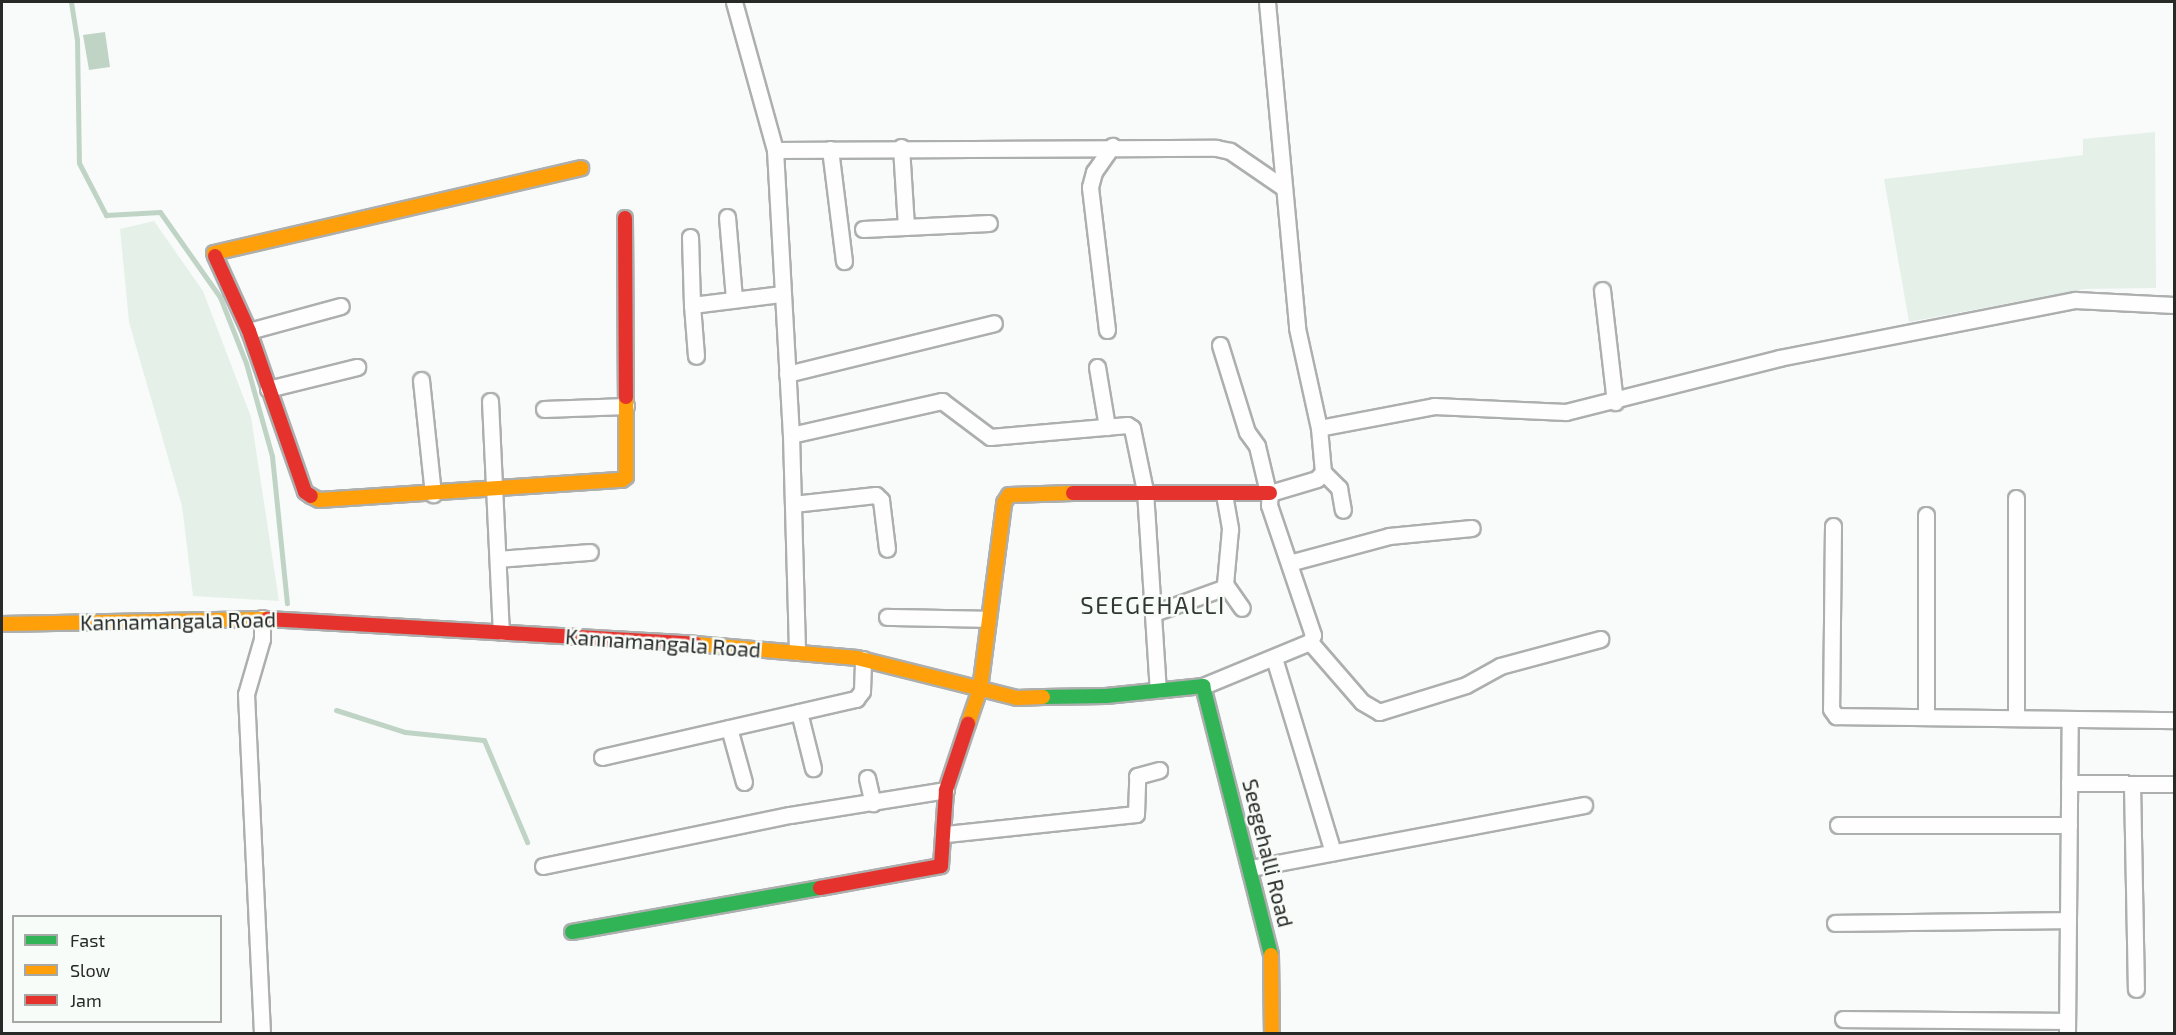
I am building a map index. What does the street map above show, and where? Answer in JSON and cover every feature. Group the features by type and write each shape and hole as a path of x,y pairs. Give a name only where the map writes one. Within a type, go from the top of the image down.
{"street":[{"path":"734,2 775,150 791,435 797,652"},
{"path":"1267,2 1297,328 1319,428 1323,472 1339,488 1343,510"},
{"path":"775,150 1112,146 1223,150 1284,188"},
{"path":"1107,330 1090,187 1094,172 1112,146"},
{"path":"902,147 906,227"},
{"path":"830,149 844,261"},
{"path":"581,168 217,250 214,260 249,332 310,498 495,491 622,480 626,477 625,218"},
{"path":"727,217 734,299"},
{"path":"863,229 989,223"},
{"path":"690,237 696,356"},
{"path":"1602,290 1616,402"},
{"path":"692,304 782,294"},
{"path":"1319,428 1434,405 1566,412 1616,402 1779,358 2075,300 2175,305"},
{"path":"249,332 341,306"},
{"path":"787,374 994,323"},
{"path":"1220,345 1247,432 1257,446 1269,492 1269,505 1313,635 1310,642 1368,707 1379,712 1466,685 1500,666 1600,639"},
{"path":"268,388 357,367"},
{"path":"1097,367 1107,427"},
{"path":"421,380 433,494"},
{"path":"490,401 501,632"},
{"path":"791,435 942,401 990,437 1127,425 1134,431 1145,491 1158,690"},
{"path":"544,408 626,406"},
{"path":"572,932 941,866 946,834 946,790 980,688 1004,503 1009,495 1145,491 1182,496 1269,492 1317,479 1323,472"},
{"path":"1224,494 1230,529 1226,587 1242,608"},
{"path":"793,504 876,495 882,500 887,549"},
{"path":"2016,498 2016,718"},
{"path":"1926,515 1926,717"},
{"path":"1833,526 1833,713 1926,717 2175,720"},
{"path":"1289,563 1389,536 1472,528"},
{"path":"498,559 590,552"},
{"path":"1154,613 1226,587"},
{"path":"887,617 988,619"},
{"path":"262,618 262,639 246,694 262,1034"},
{"name":"Kannamangala Road","path":"2,624 262,618 797,652 862,659 1017,698 1106,696 1203,686 1310,642"},
{"path":"1274,658 1333,852"},
{"path":"602,757 860,696 862,659"},
{"name":"Seegehalli Road","path":"1203,686 1209,698 1272,958 1272,1034"},
{"path":"799,712 813,768"},
{"path":"1843,1018 2067,1027 2070,718"},
{"path":"729,728 744,782"},
{"path":"946,834 1136,814 1137,776 1159,770"},
{"path":"867,778 873,803"},
{"path":"2069,783 2175,784"},
{"path":"2133,784 2136,988"},
{"path":"543,866 790,815 946,790"},
{"path":"1251,868 1584,805"},
{"path":"1838,825 2069,825"},
{"path":"1834,923 2068,920"}],"shaded area":[{"path":"105,32 110,67 89,70 83,35"},
{"path":"2155,132 2156,288 2085,289 1909,322 1884,179 2083,155 2083,139"},
{"path":"154,221 203,291 251,417 279,601 193,596 182,506 129,322 120,229"}],"waterway":[{"path":"71,2 77,39 79,163 106,215 160,212 220,297 246,363 272,456 287,603"},
{"path":"336,710 405,732 484,740 527,842"}],"traffic: fast":[{"path":"1043,697 1106,696 1203,686 1271,955"},
{"path":"572,932 820,888"}],"traffic: slow":[{"path":"215,256 214,253 581,168"},
{"path":"311,496 319,500 622,480 626,477 626,397"},
{"path":"968,724 980,689 1004,503 1009,495 1073,493"},
{"path":"2,624 267,619"},
{"path":"695,644 857,658 1017,698 1043,697"},
{"path":"1271,955 1272,1034"}],"traffic: jam":[{"path":"625,218 626,397"},
{"path":"215,256 249,331 305,492 311,496"},
{"path":"1073,493 1270,493"},
{"path":"267,619 695,644"},
{"path":"820,888 941,866 946,790 968,724"}],"district":[{"name":"SEEGEHALLI","path":"1153,605"}]}
